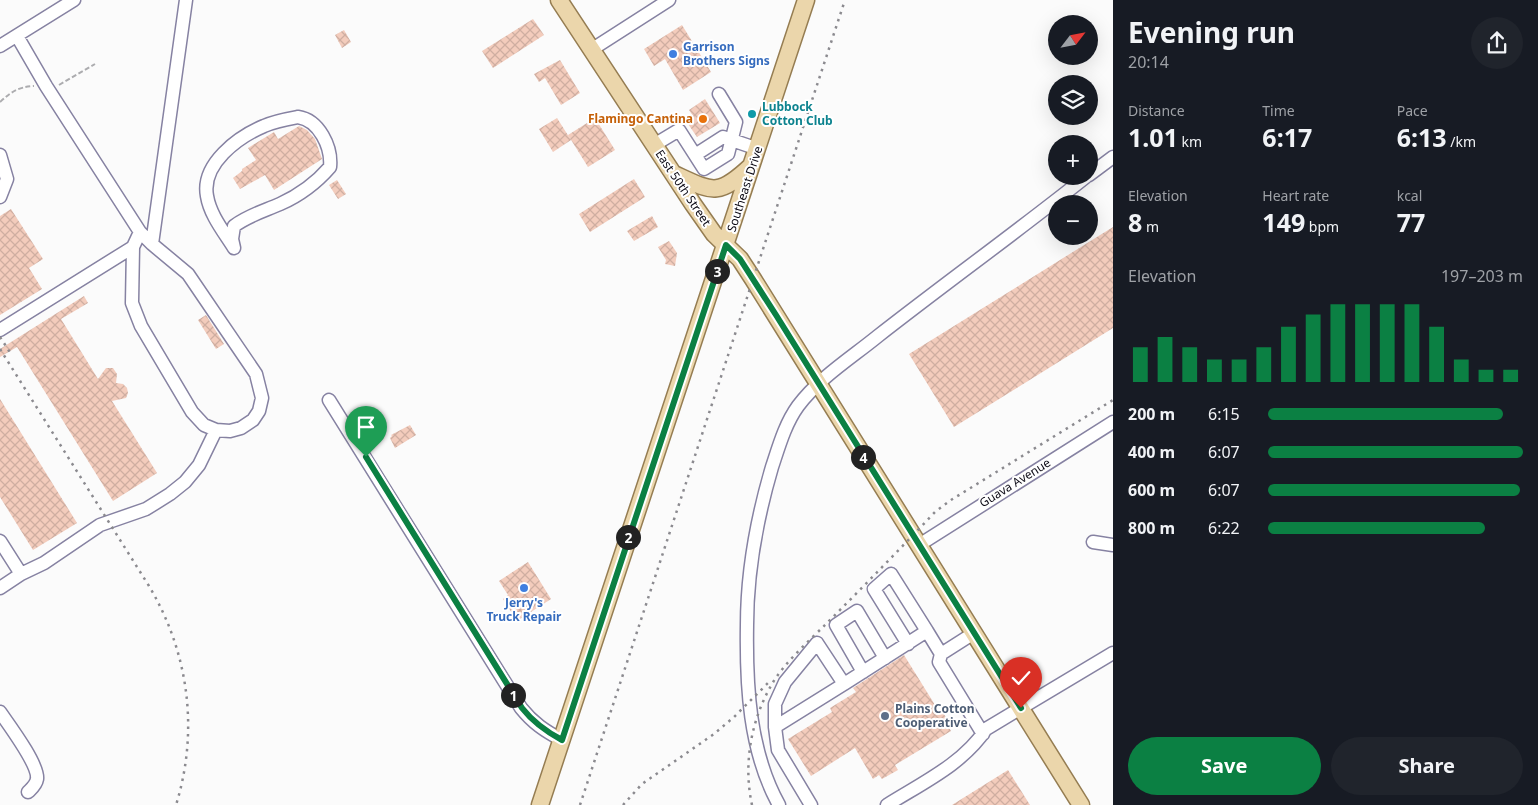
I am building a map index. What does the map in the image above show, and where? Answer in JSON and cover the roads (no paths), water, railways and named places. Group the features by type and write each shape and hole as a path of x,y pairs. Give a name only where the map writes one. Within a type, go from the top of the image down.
{"main road":[{"name":"East 50th Street","path":"559,0 714,234 740,259 1081,805"},
{"name":"Southeast Drive","path":"540,805 756,157 806,0"},
{"path":"672,173 703,187 716,188 728,186 756,157"}],"street":[{"path":"0,46 74,0"},
{"path":"152,244 186,0"},
{"path":"591,50 669,0"},
{"path":"17,36 46,86 140,232 188,274 256,374 262,398 259,411 253,420 241,428 230,431 216,430 204,425 192,412 141,326 132,303 133,247 140,232"},
{"path":"719,94 736,122 732,140"},
{"path":"298,117 308,119 314,124 324,140 329,152 330,167 311,185 296,195 281,204 253,214 234,226 232,239 234,248 210,208 206,194 207,178 213,165 223,153 264,126 298,117"},
{"path":"654,145 679,130 695,155 724,137 732,140 756,157"},
{"path":"0,155 7,179 0,198"},
{"path":"1098,168 1113,157"},
{"path":"779,805 761,766 750,702 746,661 747,612 755,539 765,491 782,436 798,406 818,384 934,292 1024,227 1076,185"},
{"path":"0,330 133,247"},
{"path":"329,400 522,708 530,719 541,728 562,740"},
{"name":"Guava Avenue","path":"918,545 1113,422"},
{"path":"0,588 21,574 44,563 100,525 146,509 170,494 185,482 198,465 216,430"},
{"path":"0,541 21,574"},
{"path":"1093,542 1113,545"},
{"path":"908,644 874,589 891,574 941,654"},
{"path":"864,672 836,626 857,611 885,658"},
{"path":"775,727 927,631"},
{"path":"974,633 941,654 939,662 983,734"},
{"path":"811,805 778,750 775,704 785,682 817,643 844,684"},
{"path":"887,805 952,765 977,743 986,729 1111,659"},
{"path":"0,712 24,747 38,776 34,786 28,792"}],"railway":[{"path":"580,805 845,0"},
{"path":"0,337 11,354"},
{"path":"0,349 149,586 163,612 181,665 188,721 187,749 176,805"},
{"path":"752,805 748,774 754,727 772,684 790,660 935,512 951,500 1113,400"},
{"path":"623,805 642,784 714,734 769,682"}],"place":[{"name":"Garrison Brothers Signs","path":"673,54"},
{"name":"Lubbock Cotton Club","path":"752,114"},
{"name":"Flamingo Cantina","path":"703,119"},
{"name":"Jerry's Truck Repair","path":"524,588"},
{"name":"Plains Cotton Cooperative","path":"885,716"}]}
